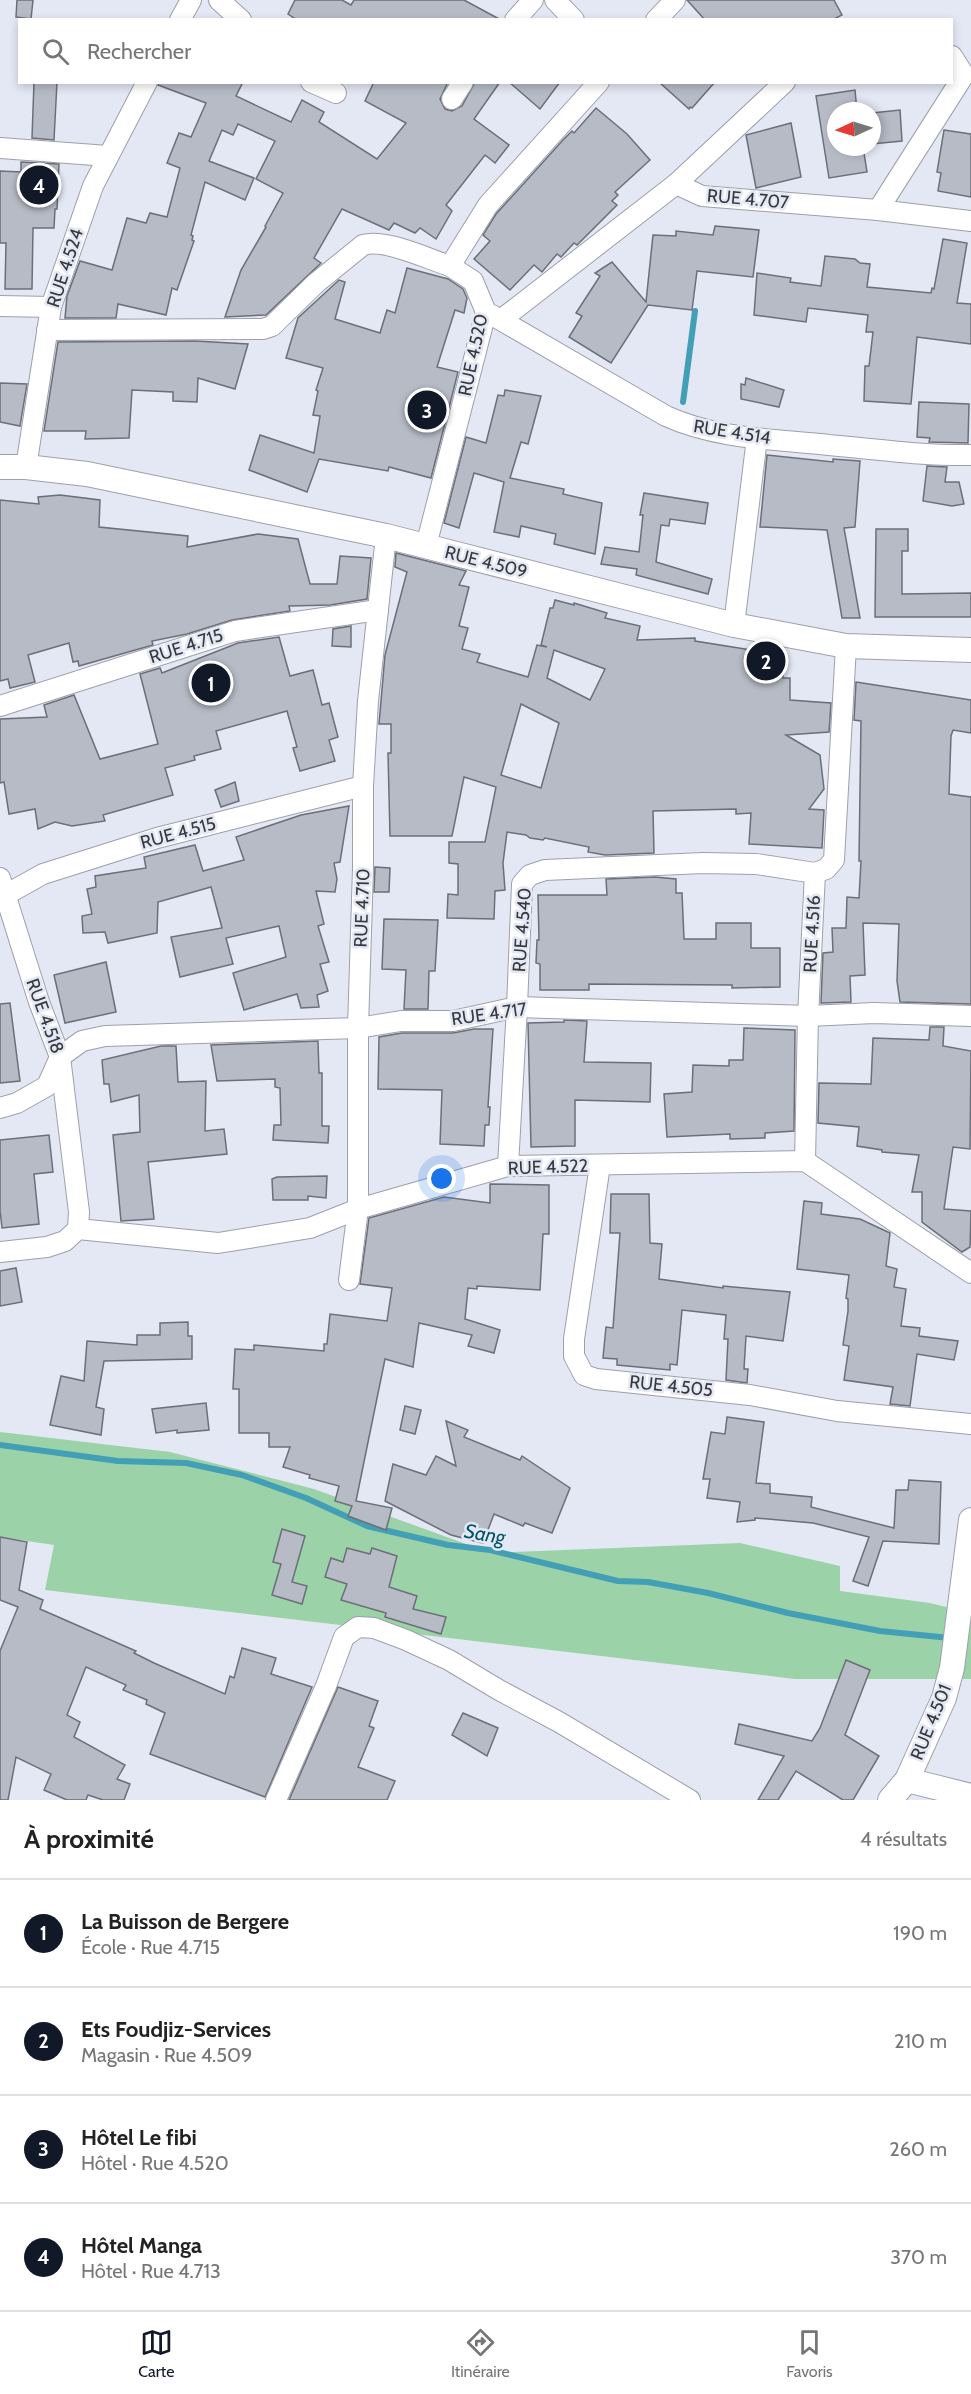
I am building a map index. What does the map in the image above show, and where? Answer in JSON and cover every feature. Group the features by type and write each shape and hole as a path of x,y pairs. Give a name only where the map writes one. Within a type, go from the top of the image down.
{"street":[{"path":"181,18 191,0"},
{"path":"219,0 239,18"},
{"path":"517,18 533,0"},
{"path":"555,0 572,18"},
{"path":"658,18 675,0"},
{"path":"879,210 964,75 953,59"},
{"name":"RUE 4.524","path":"26,467 51,307 93,186 146,84"},
{"path":"316,84 336,93"},
{"path":"452,99 463,84"},
{"path":"450,266 488,205 597,84"},
{"path":"494,316 676,184 783,84"},
{"path":"0,148 108,156"},
{"name":"RUE 4.707","path":"676,184 702,196 879,210 971,221"},
{"name":"RUE 4.520","path":"47,330 263,329 272,326 316,283 368,244 389,246 450,266 473,281 494,316 426,546"},
{"path":"0,306 51,307"},
{"name":"RUE 4.514","path":"494,316 666,416 686,425 717,433 757,438 936,455 971,455"},
{"path":"734,625 757,438"},
{"name":"RUE 4.509","path":"0,467 26,467 87,474 386,536 734,625 846,646 971,650"},
{"name":"RUE 4.710","path":"349,1280 358,1209 358,1028 363,786 368,701 386,536"},
{"name":"RUE 4.715","path":"0,706 235,631 378,610"},
{"name":"RUE 4.516","path":"805,1161 808,1016 815,873 826,869 834,860 846,646"},
{"name":"RUE 4.515","path":"2,890 43,874 147,841 363,786"},
{"name":"RUE 4.540","path":"508,1166 522,884 530,875 544,870 703,863 756,864 815,873"},
{"name":"RUE 4.518","path":"2,890 60,1057 79,1212 78,1229"},
{"name":"RUE 4.717","path":"60,1057 82,1041 105,1036 358,1028 401,1021 453,1021 517,1007 808,1016 874,1013 971,1016"},
{"path":"0,1108 17,1103 47,1086 60,1057"},
{"path":"805,1161 971,1273"},
{"name":"RUE 4.522","path":"78,1229 218,1244 310,1228 358,1209 508,1166 805,1161"},
{"name":"RUE 4.505","path":"600,1165 574,1339 574,1356 584,1375 596,1379 750,1395 837,1411 971,1424"},
{"path":"0,1252 47,1247 65,1242 78,1229"},
{"name":"RUE 4.501","path":"890,1800 907,1780 944,1698 968,1583 971,1520"},
{"path":"276,1800 326,1686 344,1636 358,1628 374,1628 449,1660 499,1690 560,1722 690,1800"},
{"path":"907,1780 971,1796"}],"green space":[{"path":"0,1432 170,1452 314,1489 491,1553 740,1543 840,1566 840,1591 930,1603 971,1613 971,1679 795,1679 45,1590 54,1545 0,1537"}],"building":[{"path":"17,0 33,0 31,18 16,17"},
{"path":"295,0 342,0 351,5 354,0 464,0 497,18 294,18 288,14"},
{"path":"687,0 834,0 842,15 836,18 703,18"},
{"path":"34,84 57,84 54,140 32,138"},
{"path":"242,84 236,96 291,122 302,100 324,112 319,122 377,159 406,123 365,101 373,84 447,84 440,99 445,109 452,111 462,106 474,84 499,84 474,119 509,145 495,163 485,155 446,205 452,211 436,239 420,228 415,233 394,223 389,230 342,209 314,258 321,263 266,315 225,317 241,270 283,193 256,179 275,141 238,124 233,135 222,130 209,161 254,178 245,200 205,182 191,235 194,241 177,290 172,288 166,315 118,304 116,318 65,318 67,296 80,261 112,270 127,218 146,223 150,213 167,217 180,168 167,163 179,133 191,137 206,103 158,85"},
{"path":"511,84 559,84 540,109"},
{"path":"661,84 713,84 689,109"},
{"path":"855,90 856,102 827,102 827,156 864,156 867,172 829,178 816,96"},
{"path":"596,108 627,134 650,160 615,192 618,195 612,201 617,205 577,245 574,243 561,257 557,254 542,272 534,265 510,290 474,259 490,241 483,235 496,214 563,140 572,131 574,133"},
{"path":"900,110 902,141 881,143 881,112"},
{"path":"791,123 801,177 756,188 746,135"},
{"path":"944,130 971,134 971,197 938,191 941,173 937,172"},
{"path":"21,162 59,164 57,209 55,209 54,228 33,228 32,289 5,289 6,243 0,243 0,171 21,172"},
{"path":"715,226 759,230 753,277 697,271 692,310 648,305 611,363 569,337 582,316 576,313 600,276 595,273 612,262 646,302 653,235 676,236 676,231 713,235"},
{"path":"943,239 967,243 957,303 971,304 971,344 917,337 911,404 864,401 865,366 869,366 873,332 866,332 868,315 808,308 806,322 754,315 757,273 791,278 790,282 821,286 825,256 855,259 860,263 870,264 867,287 931,293 932,288 934,289"},
{"path":"407,268 448,279 463,289 467,298 464,313 455,310 437,367 458,372 431,478 389,467 388,471 319,459 307,492 249,470 260,435 314,453 320,416 313,415 318,391 316,390 323,368 286,358 298,318 339,280 345,282 335,319 380,333 387,310 395,313"},
{"path":"195,341 248,344 235,389 198,378 197,402 173,401 173,392 132,390 129,438 85,439 86,431 44,431 58,342"},
{"path":"746,378 784,390 779,407 741,399 741,384 745,385"},
{"path":"0,383 27,384 20,426 0,422"},
{"path":"505,390 541,396 528,444 521,442 510,478 564,489 563,494 602,503 595,554 554,544 556,534 521,526 519,537 494,532 504,482 474,473 459,528 444,523 466,437 486,443 498,395 504,396"},
{"path":"919,402 969,404 968,443 929,442 930,438 917,437"},
{"path":"767,455 833,462 833,459 860,461 855,527 844,528 860,618 842,618 827,530 760,527"},
{"path":"927,466 947,467 945,482 959,482 964,504 952,506 923,501"},
{"path":"644,493 708,503 705,524 670,519 669,526 661,525 656,562 712,579 708,594 636,575 637,569 601,564 605,547 639,552 643,515 640,515"},
{"path":"60,495 100,500 99,527 188,536 187,547 258,534 298,539 310,584 337,584 340,556 371,558 367,599 330,605 289,606 290,611 232,620 187,634 152,641 153,645 79,666 78,661 73,662 69,643 28,655 35,682 10,688 8,679 0,681 0,500 39,504 38,497"},
{"path":"876,529 908,529 908,551 902,551 902,594 971,593 971,617 875,617"},
{"path":"396,553 466,571 459,585 469,587 459,626 468,628 462,649 480,654 477,662 528,677 537,645 547,647 541,645 550,608 553,608 555,600 607,613 605,618 640,626 637,640 695,638 695,641 782,655 783,678 790,678 790,700 831,703 829,732 786,735 820,755 824,789 809,809 824,810 822,848 749,844 751,813 736,814 736,809 653,811 654,853 605,855 588,852 589,847 507,832 503,863 505,890 495,891 494,919 447,918 448,894 458,895 458,864 449,863 449,842 485,842 496,787 464,777 452,836 390,836 388,753 391,753 391,724 379,724 385,655 407,572 395,567","holes":["554,650 605,669 590,700 547,678","521,704 559,723 541,788 501,775"]},
{"path":"351,626 351,647 332,646 333,629"},
{"path":"279,637 290,676 313,670 322,705 329,703 338,737 329,740 335,761 300,771 293,748 297,747 287,711 216,731 221,749 194,756 195,760 165,768 173,795 103,815 105,821 72,826 55,822 38,829 35,809 9,814 4,782 0,783 0,719 47,717 44,705 74,695 100,759 158,744 140,674 160,668 162,673 238,643"},
{"path":"856,682 971,700 971,733 953,730 951,736 949,794 971,797 971,1004 900,1002 897,981 899,924 863,923 865,975 850,976 851,1002 821,1003 823,953 833,952 832,928 846,928 847,897 859,898 861,721 854,720"},
{"path":"235,782 239,801 221,807 215,790"},
{"path":"349,806 340,862 334,863 337,879 335,892 316,891 324,924 318,926 329,962 320,964 328,991 317,995 319,1007 301,1008 297,994 244,1010 233,973 286,957 279,926 226,938 233,964 180,977 171,937 222,928 211,887 158,902 157,933 108,943 105,932 83,933 82,916 92,914 87,889 96,887 95,876 146,868 144,857 195,845 203,871 244,860 236,837 301,815"},
{"path":"375,867 390,868 389,892 374,892"},
{"path":"655,877 676,879 676,893 682,893 684,939 716,939 716,923 751,923 751,948 780,948 780,987 589,984 589,990 540,990 540,964 536,963 537,940 539,940 538,895 607,895 606,879"},
{"path":"384,919 438,920 435,971 429,971 428,1009 404,1009 406,970 382,969"},
{"path":"106,962 116,1012 65,1023 54,975"},
{"path":"10,1003 20,1081 0,1083 0,1004"},
{"path":"564,1020 587,1021 584,1062 651,1063 650,1102 575,1100 575,1146 531,1147 528,1023 564,1022"},
{"path":"930,1027 944,1027 943,1046 971,1051 970,1149 953,1147 944,1209 971,1211 970,1247 962,1252 922,1222 922,1192 912,1192 919,1155 882,1152 882,1150 857,1146 859,1127 818,1123 819,1083 871,1084 873,1038 929,1040"},
{"path":"744,1028 795,1030 794,1131 765,1133 765,1138 730,1139 730,1134 667,1137 664,1094 692,1092 693,1065 729,1066 729,1060 743,1060"},
{"path":"474,1029 493,1029 489,1125 485,1125 484,1146 440,1144 442,1090 378,1089 379,1037 402,1033 453,1033"},
{"path":"318,1041 319,1073 322,1073 322,1126 329,1126 328,1143 273,1140 274,1125 281,1125 280,1088 275,1087 275,1079 217,1081 211,1045"},
{"path":"161,1046 176,1046 178,1082 206,1081 205,1131 224,1129 227,1154 148,1162 154,1219 121,1221 113,1135 140,1132 139,1095 111,1102 109,1084 104,1084 102,1060"},
{"path":"49,1135 53,1172 34,1174 39,1224 2,1228 0,1140"},
{"path":"327,1176 326,1198 308,1196 308,1200 273,1200 272,1179"},
{"path":"490,1184 549,1185 549,1234 543,1234 540,1290 477,1286 477,1289 468,1288 465,1319 500,1330 494,1353 468,1346 472,1335 419,1323 413,1367 385,1359 356,1501 392,1508 386,1530 348,1516 352,1506 335,1501 339,1486 309,1478 310,1475 283,1467 290,1447 269,1447 269,1433 239,1433 239,1389 233,1389 235,1349 254,1350 254,1345 324,1351 324,1344 327,1344 330,1314 387,1321 392,1288 360,1284 369,1218 444,1197 490,1203"},
{"path":"611,1194 649,1194 650,1243 662,1244 659,1279 723,1288 723,1286 790,1292 783,1341 746,1336 744,1369 748,1369 747,1383 726,1380 728,1339 724,1339 726,1315 682,1310 677,1365 670,1364 670,1370 617,1365 617,1359 603,1358 606,1327 613,1328 620,1233 610,1233"},
{"path":"804,1201 822,1203 821,1214 860,1219 890,1233 886,1266 897,1269 894,1287 906,1289 901,1326 920,1328 919,1336 958,1341 954,1360 917,1354 910,1406 890,1404 893,1387 844,1380 849,1346 843,1345 848,1311 848,1299 846,1298 849,1275 797,1269"},
{"path":"16,1268 22,1302 0,1306 0,1271"},
{"path":"188,1322 188,1336 192,1336 192,1359 104,1361 96,1407 104,1409 101,1435 50,1425 61,1376 84,1381 87,1341 137,1345 137,1335 160,1335 160,1323"},
{"path":"206,1403 209,1430 177,1433 177,1430 156,1433 152,1409"},
{"path":"405,1406 421,1410 415,1434 400,1430"},
{"path":"727,1417 764,1422 756,1483 770,1484 770,1493 812,1497 811,1507 894,1528 896,1490 908,1490 909,1480 941,1482 939,1544 883,1541 868,1586 853,1581 869,1537 813,1523 755,1518 755,1520 737,1522 740,1502 707,1498 710,1479 703,1479 711,1432 725,1434"},
{"path":"446,1421 468,1430 464,1437 520,1460 522,1456 570,1488 552,1533 525,1523 523,1526 494,1514 483,1543 451,1535 385,1501 393,1464 426,1475 436,1456 456,1466"},
{"path":"282,1529 305,1536 292,1582 307,1586 302,1604 272,1595 281,1564 273,1562"},
{"path":"0,1537 27,1542 19,1590 43,1600 40,1609 136,1651 134,1653 154,1663 225,1694 230,1676 234,1678 242,1648 276,1658 271,1674 312,1687 265,1797 150,1754 165,1713 146,1704 147,1700 123,1690 126,1685 86,1667 67,1715 80,1722 74,1737 125,1765 117,1779 130,1784 124,1800 103,1800 88,1795 86,1800 67,1800 44,1790 51,1774 16,1757 8,1800 0,1800 0,1651 18,1607 0,1600"},
{"path":"347,1548 370,1554 372,1548 397,1556 389,1587 417,1596 413,1609 446,1617 441,1634 385,1617 386,1613 341,1600 347,1584 325,1577 331,1558 343,1562"},
{"path":"846,1660 870,1670 845,1735 879,1756 853,1800 843,1800 796,1771 778,1800 758,1800 784,1756 735,1744 739,1724 812,1741 820,1728"},
{"path":"338,1687 378,1701 369,1726 374,1728 358,1767 395,1781 387,1800 289,1800"},
{"path":"463,1713 498,1728 487,1756 452,1735"}],"waterway":[{"path":"683,402 695,311"},
{"name":"Sang","path":"0,1445 118,1461 186,1463 242,1475 306,1498 367,1526 448,1545 490,1550 618,1581 648,1582 708,1593 788,1613 880,1631 950,1638"}],"place":[{"name":"Hôtel Manga","path":"39,185"},
{"name":"Hôtel Le fibi","path":"427,410"},
{"name":"Ets Foudjiz-Services","path":"766,661"},
{"name":"La Buisson de Bergere","path":"211,683"}]}
